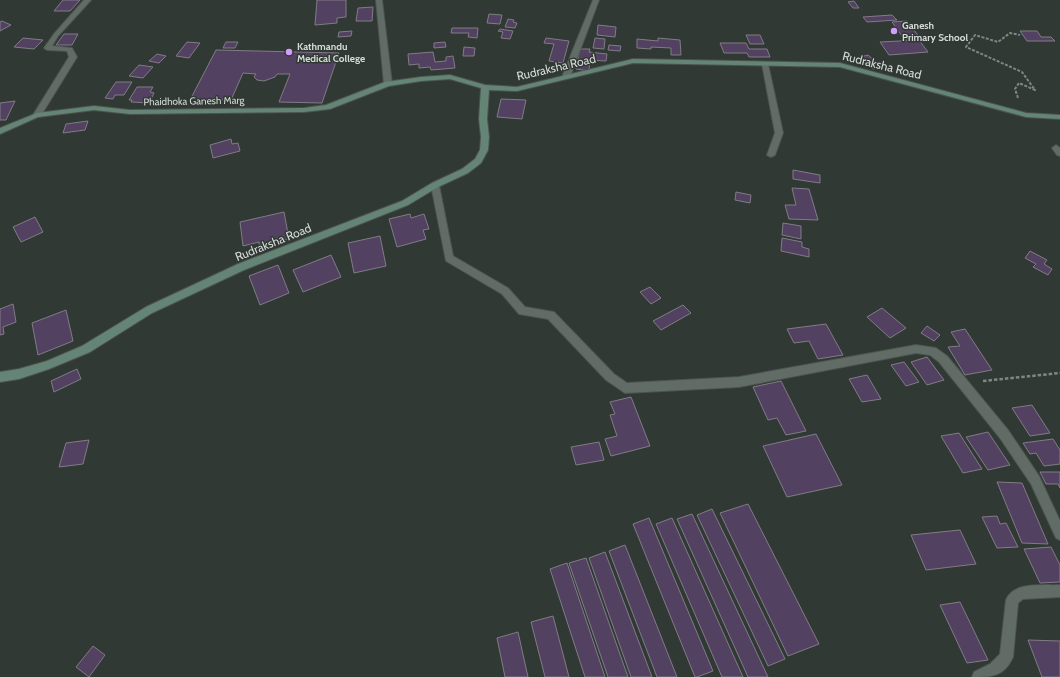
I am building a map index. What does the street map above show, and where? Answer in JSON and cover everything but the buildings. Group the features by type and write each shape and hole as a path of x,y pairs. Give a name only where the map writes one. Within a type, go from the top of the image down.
{"street":[{"path":"37,115 73,56 70,50 47,48 56,35 88,0"},
{"path":"379,0 388,84"},
{"path":"566,77 596,0"},
{"name":"Rudraksha Road","path":"0,377 19,374 49,365 86,349 148,310 241,267 405,203 435,185 465,171 478,161 484,150 486,137 483,119 485,87 517,89 633,61 840,65 1026,115 1060,117"},
{"name":"Phaidhoka Ganesh Marg","path":"0,131 37,115 94,108 130,112 304,110 327,107 388,84 421,79 450,77 485,87"},
{"path":"435,185 449,258 505,291 522,311 551,315 610,377 625,388 739,382 916,349 932,351 943,360 1004,434 1035,480 1060,534"},
{"path":"979,677 994,669 1006,657 1012,600 1021,593 1060,591"}],"lane":[{"path":"765,64 779,133 771,155"}],"path":[{"path":"1020,35 1010,32 998,42 975,35 966,46 1022,72 1035,90 1019,84 1015,89 1026,115"},
{"path":"962,383 1060,374"}],"place":[{"name":"Ganesh Primary School","path":"894,31"},
{"name":"Kathmandu Medical College","path":"289,52"}]}
